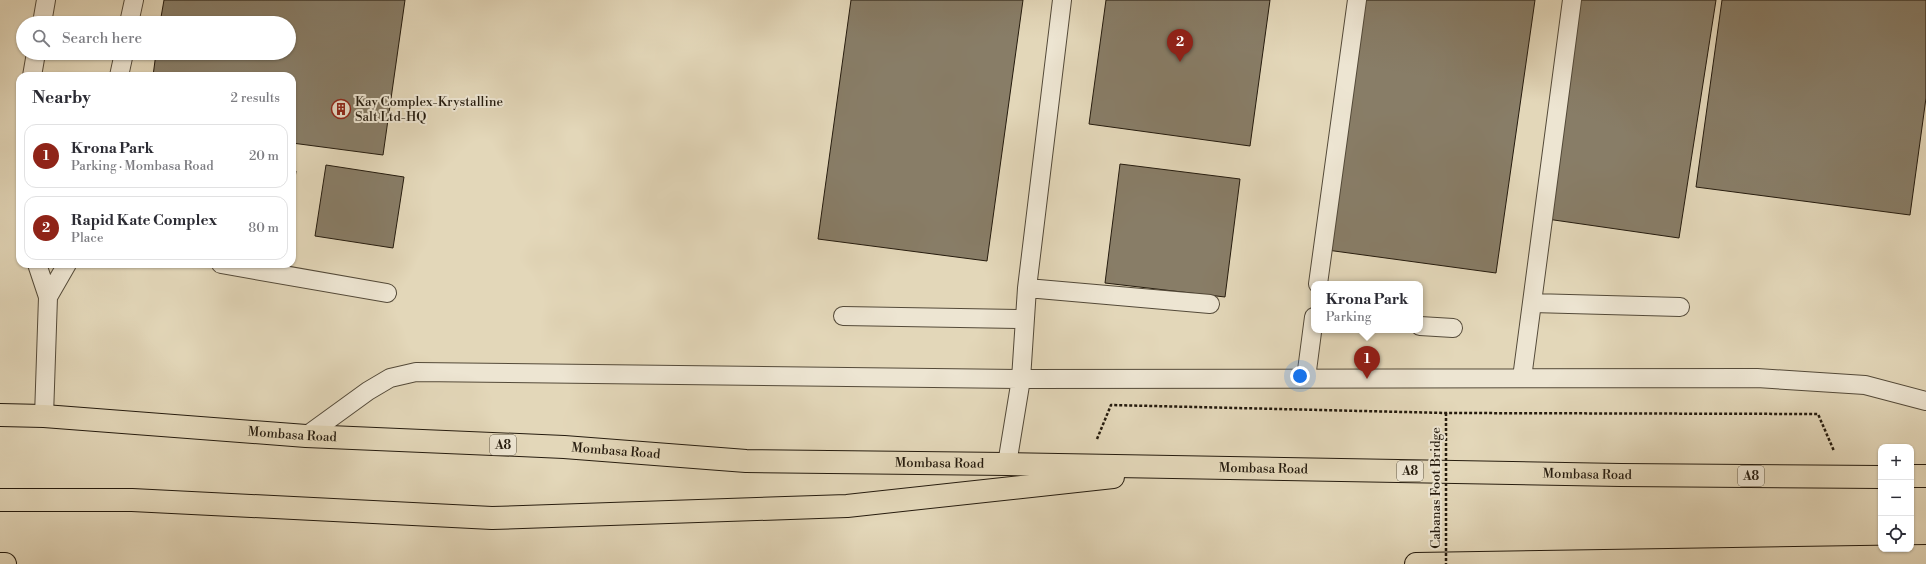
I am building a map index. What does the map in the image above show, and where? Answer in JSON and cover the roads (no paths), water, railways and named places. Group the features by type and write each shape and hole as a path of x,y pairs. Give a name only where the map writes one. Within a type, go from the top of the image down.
{"highway":[{"name":"Mombasa Road","path":"0,415 44,416 306,436 564,447 746,461 1086,465 1845,478 1878,477"},
{"path":"0,500 132,500 492,518 847,506 1200,468"},
{"path":"1914,476 1926,476"},
{"path":"1416,564 1926,556"},
{"path":"0,564 5,564"}],"lane":[{"path":"43,16 46,0"},
{"path":"131,16 134,0"},
{"path":"1007,464 1021,379 1027,288 1062,0"},
{"path":"1318,281 1358,0"},
{"path":"1522,378 1572,0"},
{"path":"33,72 35,60"},
{"path":"120,72 122,60"},
{"path":"37,268 48,297 44,416"},
{"path":"48,297 65,268"},
{"path":"244,268 387,293"},
{"path":"1027,288 1210,304"},
{"path":"1532,302 1680,307"},
{"path":"843,316 1025,319"},
{"path":"1423,326 1453,328"},
{"path":"1306,378 1312,333"},
{"path":"306,436 368,391 390,378 416,372 1021,379 1757,378 1865,386 1926,401"}],"place":[{"name":"Rapid Kate Complex","path":"1180,62"},
{"name":"Kay Complex-Krystalline Salt Ltd-HQ","path":"341,109"},
{"name":"Krona Park","path":"1367,379"}]}
